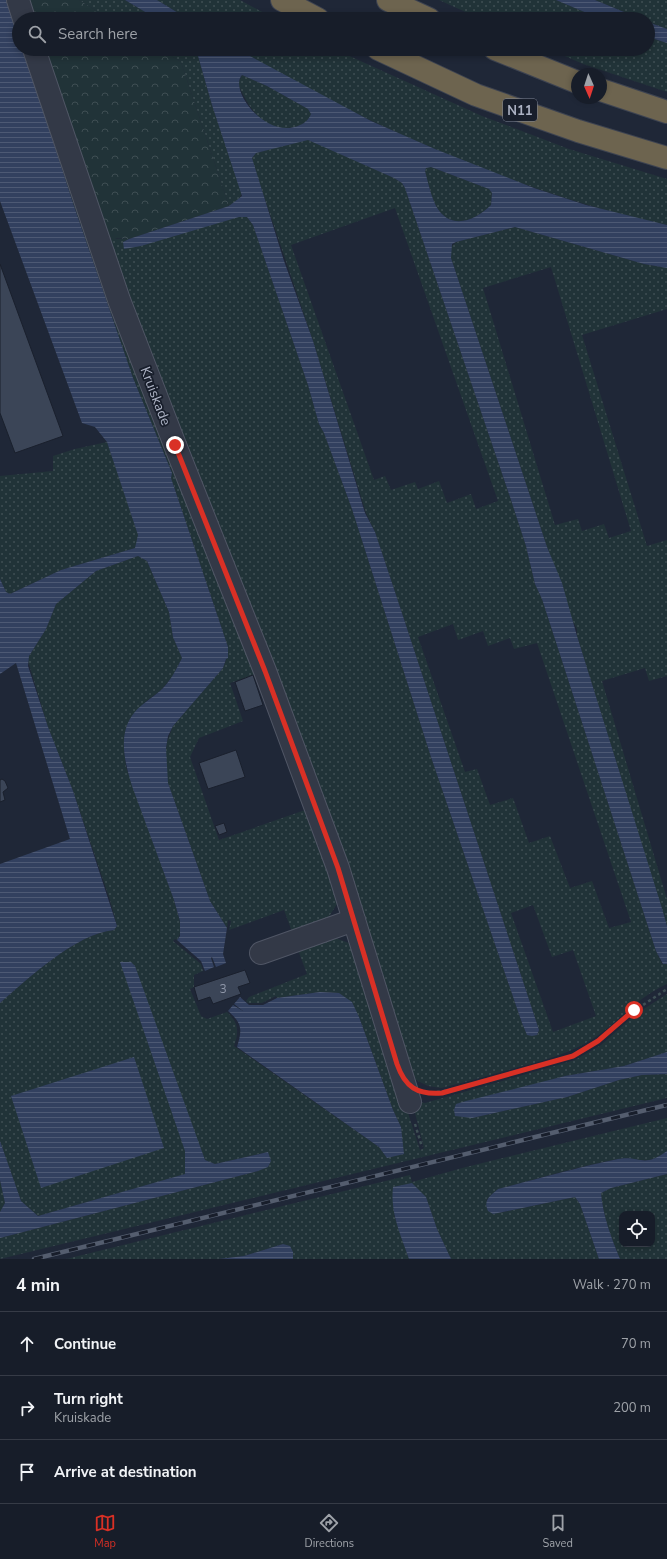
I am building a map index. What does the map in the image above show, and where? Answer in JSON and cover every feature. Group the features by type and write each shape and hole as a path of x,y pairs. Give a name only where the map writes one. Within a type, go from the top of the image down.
{"highway":[{"path":"282,0 305,12"},
{"path":"388,0 414,12"},
{"name":"N11","path":"393,56 476,95 578,131 667,158"},
{"path":"512,56 571,80"},
{"path":"607,92 667,112"}],"lane":[{"path":"18,0 22,12"},
{"name":"Kruiskade","path":"36,56 119,300 265,671 338,868 410,1102"},
{"path":"261,953 354,920"}],"path":[{"path":"402,1077 408,1084 422,1092 442,1093 563,1060 586,1049 598,1041 634,1010 667,989"},
{"path":"419,1138 422,1147"}],"green space":[{"path":"22,0 79,0 99,12 26,12"},
{"path":"79,0 125,0 145,12 99,12"},
{"path":"157,0 240,0 262,12 177,12"},
{"path":"439,0 556,0 584,12 466,12"},
{"path":"595,0 667,0 667,29 655,25 655,12 624,12"},
{"path":"655,39 667,43 667,92 607,72 607,68 595,68 565,56 655,56"},
{"path":"25,56 32,56 260,673 230,683 243,721 199,738 190,757 219,840 311,808 339,901 328,918 292,932 284,910 229,930 231,921 228,920 227,928 210,901 168,783 165,758 167,742 173,726 223,668 228,655 228,647 171,478 172,473 133,378 74,206"},
{"path":"41,56 171,56 181,62 229,206 129,239 111,238 103,232"},
{"path":"171,56 198,56 212,105 242,193 239,199 229,206 181,62"},
{"path":"249,56 349,56 482,116 569,149 667,179 667,225 601,209 568,199 472,165 387,128 279,74"},
{"path":"242,75 267,86 308,109 311,114 310,117 300,126 295,127 275,127 266,123 253,110 242,93 238,84"},
{"path":"305,139 394,178 402,183 405,188 510,497 526,546 535,584 542,599 656,951 662,964 667,964 667,984 644,997 606,1030 584,1044 550,1058 441,1088 428,1086 414,1079 103,232 117,239 129,239 125,241 239,217 247,217 253,225 308,385 319,424 324,433 352,509 431,757 522,1023 527,1034 537,1035 539,1030 375,532 366,513 313,341 252,161 252,158 256,153","holes":["395,208 498,501 476,509 471,494 447,503 439,481 418,489 415,482 391,490 385,476 374,480 291,245","453,624 458,640 483,631 488,646 510,638 514,649 537,643 631,922 609,928 592,881 570,888 550,836 529,843 513,798 490,805 477,769 465,772 418,637","533,905 552,957 573,950 596,1016 553,1032 511,913"]},
{"path":"431,167 489,189 492,193 491,205 485,211 470,219 455,221 448,219 436,206 431,193 425,171 426,168"},
{"path":"515,227 644,264 667,268 667,309 582,335 647,546 667,540 667,676 649,681 645,668 602,681 667,899 667,926 577,636 577,629 570,616 451,258 451,247 456,242","holes":["551,267 631,531 609,538 604,524 582,531 578,519 555,525 483,288"]},
{"path":"107,442 138,530 138,541 135,548 61,570 10,594 6,592 0,579 0,476 53,471 53,456 75,449"},
{"path":"138,556 147,561 169,612 173,637 182,658 173,676 160,691 145,702 125,733 124,749 126,767 174,900 180,931 177,940 175,939 173,941 201,964 203,971 194,975 194,987 190,989 201,1016 207,1019 227,1012 234,1020 237,1028 237,1036 234,1046 379,1147 387,1158 401,1127 393,1110 359,1017 339,993 320,992 277,998 276,996 262,1003 248,1003 246,1001 249,997 307,974 298,950 333,937 354,945 420,1150 424,1148 414,1109 420,1102 425,1103 575,1060 601,1045 636,1014 667,994 667,1052 624,1066 565,1076 530,1086 472,1118 567,1097 619,1080 642,1075 667,1074 667,1098 0,1259 0,1238 258,1171 268,1152 215,1164 205,1160 200,1148 185,1151 186,1174 38,1216 21,1201 0,1141 0,1003 68,948 99,933 114,930 117,926 110,900 73,791 48,727 28,661 29,656 46,629 56,604 96,571"},
{"path":"667,1118 667,1151 653,1159 642,1160 626,1158 588,1165 498,1189 486,1200 499,1213 575,1197 580,1204 599,1259 451,1259 437,1229 426,1197 394,1215 409,1259 292,1259 293,1252 283,1244 244,1256 219,1259 66,1259 410,1175 412,1182 466,1167"},
{"path":"667,1174 667,1259 620,1259 608,1226 601,1193 611,1188"},
{"path":"0,1180 5,1203 0,1212"}],"water":[{"path":"0,0 6,0 12,17 12,56 25,56 74,206 133,378 172,473 171,478 228,647 228,658 226,659 223,668 173,726 168,736 166,748 168,783 210,901 227,928 223,954 226,963 216,967 212,957 214,967 205,971 201,961 177,940 180,936 180,921 174,900 132,786 124,749 126,730 134,713 167,684 182,658 173,637 169,612 147,561 138,556 96,571 56,604 46,629 29,656 28,666 48,727 73,791 117,926 114,930 99,933 68,948 0,1003 0,864 70,839 16,663 0,674 0,579 6,592 10,594 61,570 135,548 138,535 107,442 95,427 82,423 0,201"},
{"path":"125,0 157,0 177,12 145,12"},
{"path":"556,0 595,0 624,12 584,12"},
{"path":"655,25 667,29 667,43 655,39"},
{"path":"198,56 250,56 371,121 435,149 534,188 586,205 667,225 667,268 644,264 515,227 456,242 452,244 451,258 547,547 562,583 577,636 661,905 667,926 667,964 663,964 656,951 542,599 535,584 526,546 510,497 405,188 402,183 394,178 308,140 256,153 252,158 284,261 313,341 365,513 375,532 539,1030 537,1035 527,1035 522,1023 431,757 352,509 324,433 319,424 308,385 253,225 247,217 239,217 141,246 124,249 123,242 129,239 229,206 242,196 212,105","holes":["242,75 267,86 308,109 311,114 309,118 300,125 287,128 275,126 263,120 253,112 245,102 239,82","431,167 489,189 492,193 491,205 485,211 470,219 455,221 448,219 436,206 425,171 426,168"]},
{"path":"120,962 131,962 135,966 205,1160 215,1164 268,1152 271,1161 268,1167 258,1171 0,1238 0,1212 5,1203 0,1180 0,1141 21,1201 38,1216 185,1174 185,1151"},
{"path":"320,992 339,993 352,1002 359,1017 393,1110 401,1127 404,1154 387,1158 379,1147 237,1047 240,1036 239,1024 228,1011 233,1005 243,1011 234,1004 240,997 249,1005 263,1005 277,998"},
{"path":"667,1052 667,1074 642,1075 619,1080 567,1097 472,1118 455,1116 454,1110 456,1104 565,1076 624,1066"},
{"path":"134,1057 164,1148 41,1188 11,1096"},
{"path":"667,1151 667,1174 611,1188 601,1193 606,1218 620,1259 599,1259 580,1204 575,1197 493,1214 488,1211 486,1204 488,1198 498,1189 573,1169 618,1159 652,1159"},
{"path":"412,1183 426,1197 437,1229 451,1259 409,1259 397,1224 392,1197 393,1187"},
{"path":"283,1244 290,1246 293,1252 293,1259 219,1259 244,1256"}],"building":[{"path":"0,264 63,436 15,453 0,413"},
{"path":"253,675 263,705 245,711 235,682"},
{"path":"236,750 245,777 208,789 199,763"},
{"path":"2,779 5,781 8,788 3,792 5,800 0,802 0,780"},
{"path":"224,823 227,832 219,835 215,826"},
{"path":"245,970 250,983 238,987 241,994 213,1004 210,997 198,1001 194,987"}],"railway":[{"path":"34,1259 667,1105"}],"route":[{"path":"175,445 265,671 338,868 386,1029 402,1077 414,1089 432,1094 442,1093 563,1060 586,1049 598,1041 634,1010"}]}
